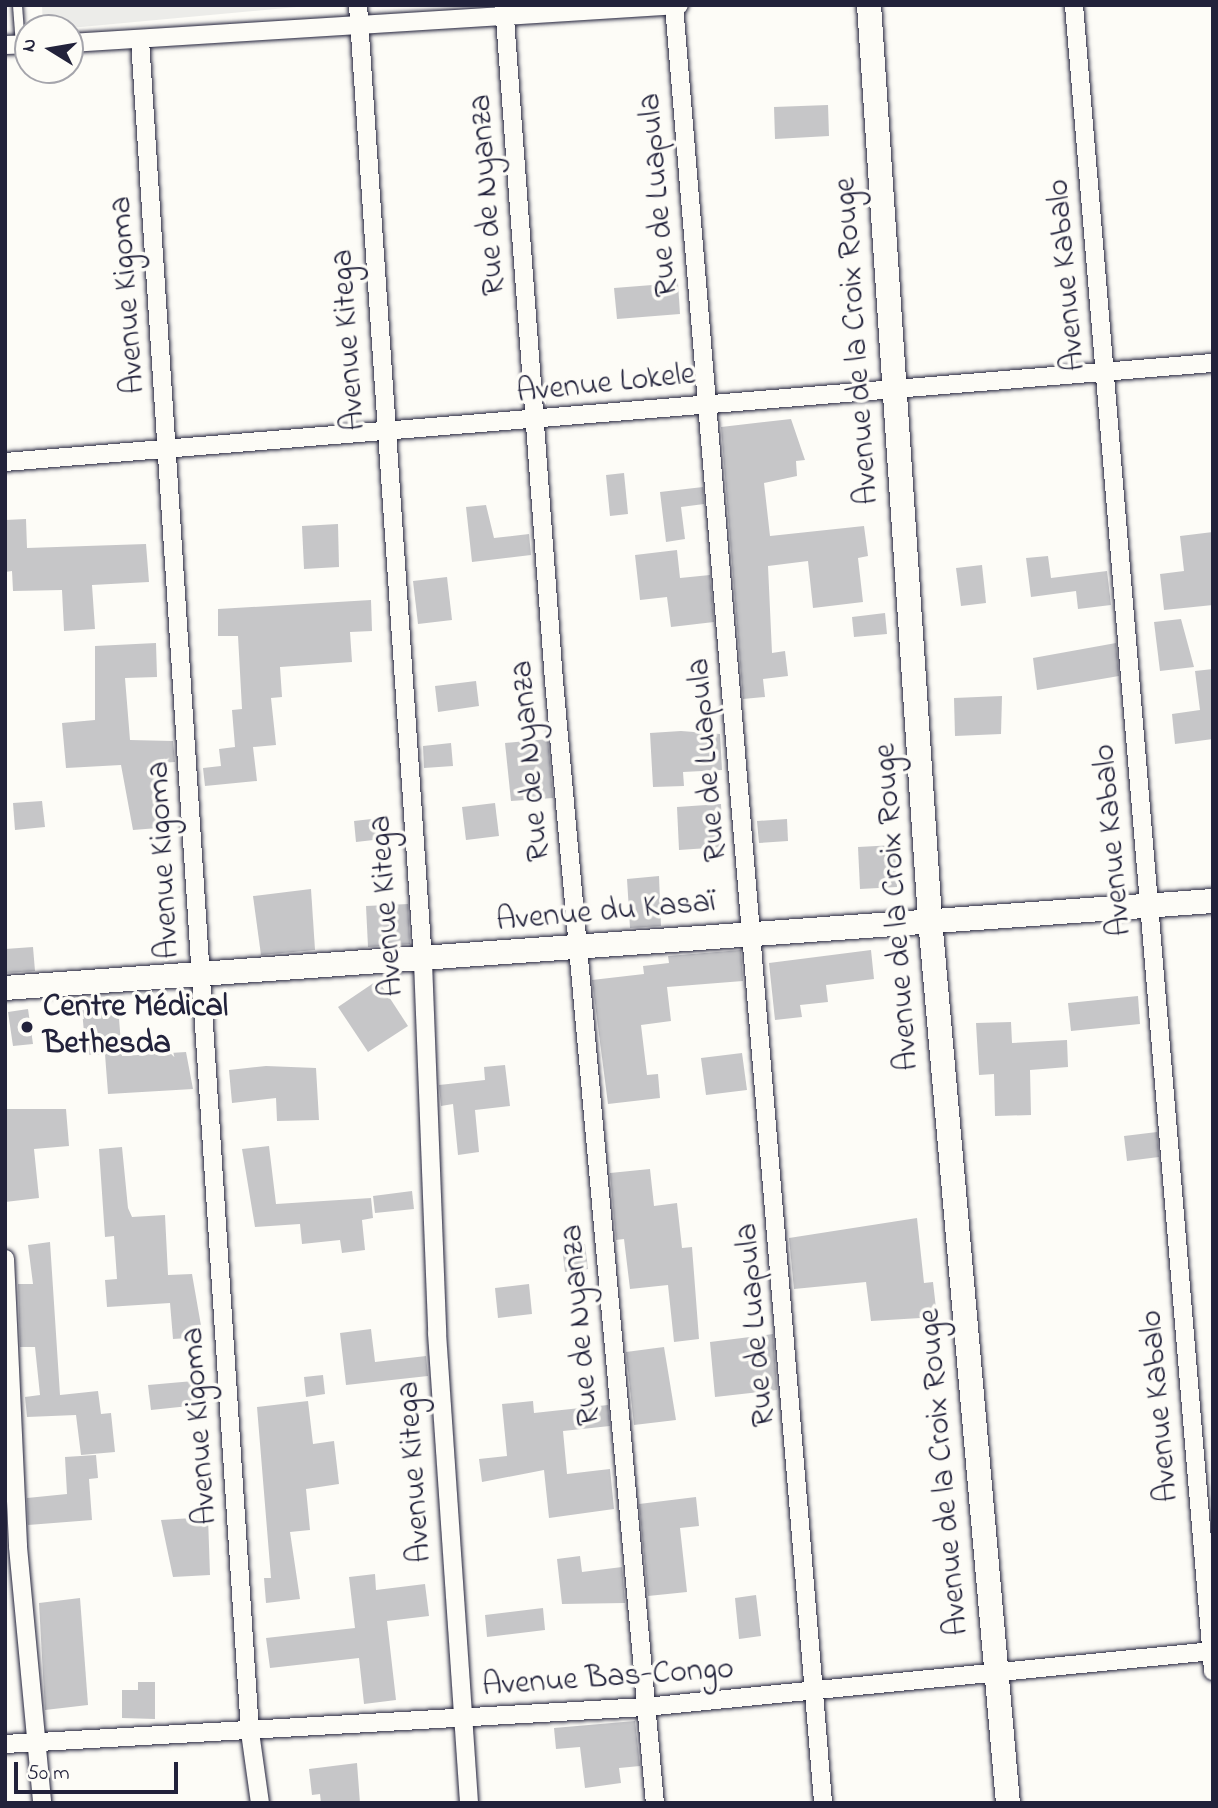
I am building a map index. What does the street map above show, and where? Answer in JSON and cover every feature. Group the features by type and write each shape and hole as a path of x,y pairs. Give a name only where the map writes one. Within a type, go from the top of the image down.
{"street":[{"name":"Avenue Kitega","path":"358,5 385,434 423,962 461,1720 469,1803"},
{"path":"84,42 359,27 505,12 676,5"},
{"name":"Rue de Luapula","path":"676,5 707,405 818,1692 823,1803"},
{"name":"Avenue de la Croix Rouge","path":"870,5 930,919 1008,1803"},
{"name":"Avenue Kabalo","path":"1074,5 1213,1671"},
{"name":"Rue de Nyanza","path":"505,12 535,423 654,1803"},
{"name":"Avenue Kigoma","path":"140,40 170,446 250,1732 260,1803"},
{"name":"Avenue Lokele","path":"5,462 170,446 535,423 895,387 1213,363"},
{"name":"Avenue du Kasaï","path":"5,988 202,978 930,919 1213,901"},
{"path":"5,1259 18,1547 42,1803"},
{"name":"Avenue Bas-Congo","path":"5,1744 461,1720 645,1707 818,1692 996,1670 1212,1651"}],"shaded area":[{"path":"42,5 318,5 84,27 84,14 42,14"}],"building":[{"path":"828,105 829,136 775,139 774,107"},
{"path":"678,283 680,314 617,319 614,288"},
{"path":"791,419 805,460 796,461 797,476 764,483 770,536 864,526 868,556 858,558 863,602 813,608 808,561 768,566 772,653 785,651 788,676 763,679 765,697 743,699 721,427"},
{"path":"624,473 628,514 610,516 606,475"},
{"path":"703,487 704,504 681,507 685,539 666,542 660,492"},
{"path":"486,505 494,538 529,534 531,555 472,562 466,507"},
{"path":"26,519 27,548 146,544 149,582 92,585 95,629 64,631 62,590 13,591 12,571 5,572 5,520"},
{"path":"338,524 339,567 304,569 302,526"},
{"path":"1213,532 1213,605 1164,610 1160,574 1184,571 1180,536"},
{"path":"677,550 680,578 710,575 714,622 671,627 667,597 640,600 635,555"},
{"path":"1048,556 1051,578 1107,571 1111,605 1078,609 1076,591 1031,597 1026,558"},
{"path":"982,565 986,603 961,606 956,568"},
{"path":"447,577 452,620 418,624 413,581"},
{"path":"371,600 372,631 350,632 352,662 280,667 282,697 271,698 276,745 253,747 257,781 205,786 203,768 221,766 219,749 235,747 232,710 242,709 238,636 218,636 218,609"},
{"path":"885,613 887,634 854,637 852,617"},
{"path":"1181,619 1194,667 1160,671 1154,622"},
{"path":"156,643 157,677 125,678 130,740 173,741 175,762 159,763 158,828 133,830 121,765 66,768 62,723 95,720 95,646"},
{"path":"1116,643 1119,676 1037,690 1033,658"},
{"path":"1213,669 1213,739 1175,744 1172,714 1200,710 1195,671"},
{"path":"476,681 479,706 438,712 435,686"},
{"path":"1002,696 1001,734 955,736 954,698"},
{"path":"681,731 720,734 722,770 683,772 684,786 653,787 650,733"},
{"path":"548,739 553,798 511,801 505,743"},
{"path":"451,743 453,766 424,768 423,746"},
{"path":"42,801 45,827 15,830 13,803"},
{"path":"495,803 499,836 466,840 462,807"},
{"path":"721,804 723,847 679,850 677,807"},
{"path":"389,817 391,838 356,842 354,821"},
{"path":"787,819 788,841 759,843 757,821"},
{"path":"895,845 897,887 860,889 858,847"},
{"path":"659,876 661,926 630,928 627,879"},
{"path":"311,889 315,950 261,955 253,896"},
{"path":"408,904 410,944 368,947 366,906"},
{"path":"33,947 35,971 5,973 5,949"},
{"path":"741,950 743,981 667,987 671,1021 641,1025 647,1075 658,1074 660,1098 608,1104 592,980 644,974 643,966 669,963 668,956"},
{"path":"871,950 874,979 826,985 828,1002 800,1005 802,1017 775,1020 769,963"},
{"path":"378,980 408,1026 368,1052 338,1007"},
{"path":"1138,996 1140,1024 1071,1031 1068,1003"},
{"path":"118,1006 122,1056 186,1052 193,1089 108,1094 105,1054 86,1055 82,1010"},
{"path":"28,1009 33,1044 13,1046 8,1012"},
{"path":"1011,1022 1012,1043 1067,1040 1068,1067 1030,1070 1031,1115 995,1116 994,1074 979,1075 976,1023"},
{"path":"742,1053 747,1090 706,1095 701,1058"},
{"path":"505,1065 510,1106 475,1110 479,1152 458,1155 453,1104 441,1106 439,1085 485,1080 484,1067"},
{"path":"266,1066 316,1068 319,1120 277,1121 276,1098 232,1103 229,1070"},
{"path":"5,1109 66,1109 69,1146 34,1149 39,1198 5,1202"},
{"path":"1157,1132 1159,1157 1127,1161 1124,1136"},
{"path":"269,1146 276,1204 371,1198 373,1218 362,1220 365,1250 342,1253 340,1240 302,1244 300,1224 255,1227 242,1149"},
{"path":"122,1147 128,1208 132,1217 165,1215 168,1275 192,1274 203,1337 173,1339 170,1303 107,1307 105,1280 117,1279 114,1236 105,1237 99,1149"},
{"path":"650,1169 654,1206 677,1203 682,1248 692,1247 699,1339 674,1342 668,1285 630,1289 624,1239 616,1240 610,1173"},
{"path":"412,1191 414,1209 375,1213 373,1196"},
{"path":"917,1218 924,1283 933,1282 937,1317 871,1321 866,1282 794,1289 789,1238"},
{"path":"50,1242 60,1395 98,1391 101,1414 111,1413 115,1452 81,1455 76,1415 27,1417 25,1397 40,1395 35,1347 20,1347 18,1284 33,1284 28,1245"},
{"path":"585,1244 588,1269 565,1272 562,1247"},
{"path":"529,1284 532,1314 498,1318 495,1288"},
{"path":"371,1329 375,1362 426,1356 428,1376 346,1385 340,1333"},
{"path":"773,1334 777,1390 715,1397 710,1342"},
{"path":"664,1347 676,1420 634,1425 626,1352"},
{"path":"323,1375 325,1394 306,1397 304,1377"},
{"path":"205,1380 208,1404 151,1410 148,1385"},
{"path":"308,1401 313,1444 334,1441 339,1484 306,1489 310,1530 290,1532 300,1599 266,1603 264,1578 271,1578 257,1407"},
{"path":"533,1401 534,1413 608,1405 610,1426 563,1431 567,1474 610,1469 614,1509 549,1518 544,1470 482,1482 479,1459 507,1456 502,1404"},
{"path":"96,1455 98,1478 89,1479 92,1520 28,1525 27,1498 67,1494 65,1457"},
{"path":"696,1497 699,1526 680,1528 687,1592 648,1596 639,1504"},
{"path":"208,1517 210,1575 173,1577 161,1520"},
{"path":"580,1556 582,1572 622,1567 625,1603 562,1604 557,1559"},
{"path":"375,1574 376,1590 425,1584 429,1616 387,1621 396,1700 364,1704 359,1658 270,1668 266,1638 355,1628 349,1577"},
{"path":"756,1595 761,1636 739,1639 735,1598"},
{"path":"80,1598 88,1705 45,1710 39,1603"},
{"path":"543,1608 545,1630 487,1637 485,1615"},
{"path":"138,1682 155,1682 155,1719 122,1718 122,1690 138,1690"},
{"path":"635,1721 640,1766 619,1768 621,1783 585,1788 580,1747 556,1749 554,1728"},
{"path":"357,1763 360,1803 321,1803 320,1794 312,1795 309,1769"}],"place":[{"name":"Centre Médical Bethesda","path":"27,1027"}]}
